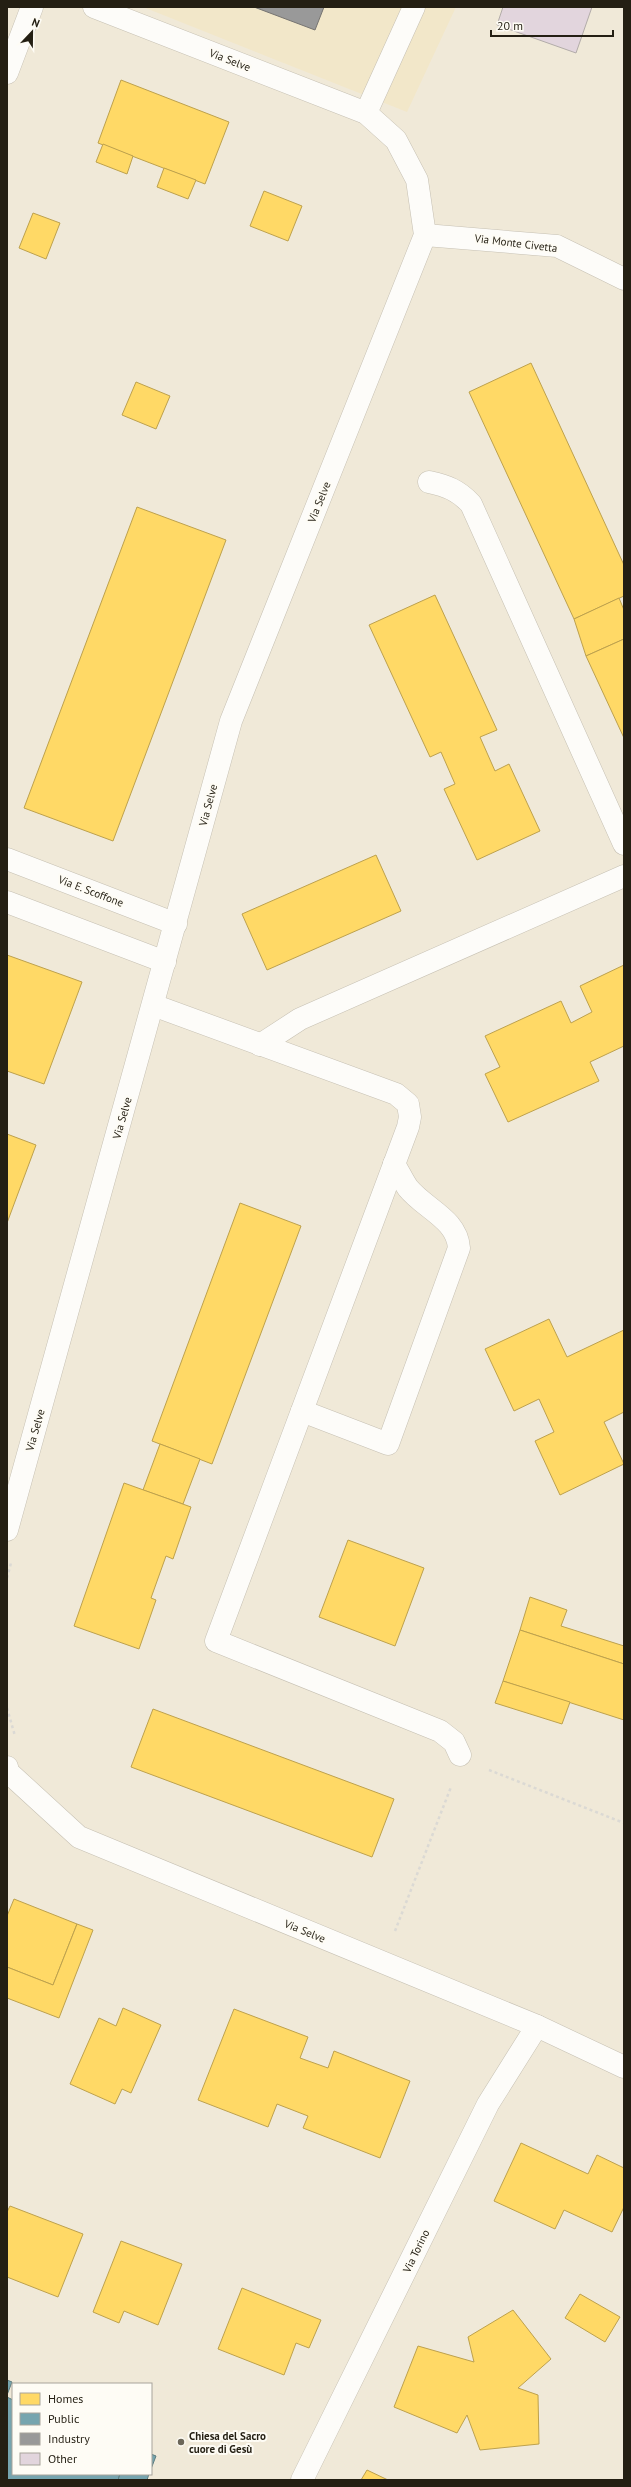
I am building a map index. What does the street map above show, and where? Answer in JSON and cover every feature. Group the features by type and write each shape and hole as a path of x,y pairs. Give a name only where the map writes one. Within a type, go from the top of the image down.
{"street":[{"path":"7,73 32,7"},
{"name":"Via Selve","path":"7,1530 231,721 425,235 417,180 396,140 366,113 94,7"},
{"path":"366,113 414,7"},
{"name":"Via Monte Civetta","path":"425,235 557,246 624,279"},
{"path":"429,482 448,486 460,493 471,504 624,844"},
{"name":"Via E. Scoffone","path":"7,859 176,924"},
{"path":"260,1045 300,1019 624,876"},
{"path":"7,902 165,962"},
{"path":"153,1005 396,1094 408,1104 410,1117 394,1164 216,1641 440,1731 454,1742 460,1755"},
{"path":"302,1411 388,1444 459,1248 458,1236 453,1228 409,1189 394,1164"},
{"name":"Via Selve","path":"7,1767 8,1772 79,1837 537,2026 624,2067"},
{"name":"Via Torino","path":"302,2480 488,2104 537,2026"}],"path":[{"path":"393,1935 446,1804 460,1755 501,1776 624,1823"}],"shaded area":[{"path":"143,7 456,7 407,112"}],"building: Homes":[{"path":"121,80 229,122 205,184 98,143"},
{"path":"103,144 133,156 127,174 96,162"},
{"path":"164,168 196,180 188,199 157,187"},
{"path":"264,191 302,206 288,241 250,226"},
{"path":"33,213 60,223 46,259 19,248"},
{"path":"531,363 624,565 624,596 574,619 469,392"},
{"path":"136,382 170,396 156,429 122,415"},
{"path":"137,507 226,540 113,841 24,808"},
{"path":"435,595 497,730 480,737 495,771 509,764 540,831 477,860 444,789 455,784 441,752 430,757 369,625"},
{"path":"619,598 624,610 624,639 586,656 574,619"},
{"path":"624,639 624,738 586,656"},
{"path":"376,855 401,911 267,970 242,914"},
{"path":"7,955 82,982 44,1084 7,1071"},
{"path":"624,965 624,1046 590,1062 599,1081 508,1122 485,1074 500,1067 485,1036 561,1001 571,1023 592,1012 580,986"},
{"path":"7,1134 36,1145 7,1223"},
{"path":"240,1203 301,1226 212,1464 152,1441"},
{"path":"549,1319 567,1357 624,1330 624,1412 604,1422 624,1464 560,1495 535,1441 554,1432 539,1399 514,1411 485,1349"},
{"path":"160,1444 200,1459 183,1504 143,1490"},
{"path":"124,1483 191,1507 173,1559 166,1556 151,1598 156,1600 139,1649 74,1626"},
{"path":"348,1540 424,1568 395,1646 319,1617"},
{"path":"530,1597 567,1610 561,1626 624,1646 624,1664 520,1630"},
{"path":"520,1630 624,1664 624,1720 503,1681"},
{"path":"503,1681 570,1702 562,1724 495,1703"},
{"path":"153,1709 394,1799 372,1857 131,1767"},
{"path":"14,1899 77,1924 53,1985 7,1967 7,1916"},
{"path":"77,1924 93,1930 59,2018 7,1998 7,1967 53,1985"},
{"path":"123,2008 161,2025 131,2093 122,2089 115,2104 70,2084 99,2018 116,2026"},
{"path":"234,2009 308,2037 300,2058 328,2068 334,2051 410,2081 380,2158 303,2128 308,2116 277,2104 268,2127 198,2100"},
{"path":"521,2143 588,2174 597,2155 624,2168 624,2207 612,2232 564,2210 555,2229 494,2201"},
{"path":"10,2206 83,2234 58,2297 7,2277 7,2212"},
{"path":"121,2241 182,2264 158,2325 124,2311 119,2323 93,2312"},
{"path":"242,2288 321,2320 309,2348 296,2343 284,2375 218,2349"},
{"path":"580,2294 620,2317 605,2342 565,2318"},
{"path":"513,2310 551,2359 518,2388 538,2395 539,2444 480,2450 467,2415 457,2433 394,2407 418,2346 474,2362 468,2337"},
{"path":"367,2470 388,2480 361,2480"}],"building: Public":[{"path":"7,2380 12,2382 7,2395"},
{"path":"7,2397 12,2400 12,2475 120,2475 118,2480 7,2480"},
{"path":"152,2454 156,2456 152,2466"},
{"path":"120,2475 149,2475 147,2480 118,2480"}],"building: Industry":[{"path":"254,7 324,7 315,30"}],"building: Other":[{"path":"503,7 592,7 576,53 497,25"}],"place":[{"name":"Chiesa del Sacro cuore di Gesù","path":"181,2442"}]}
